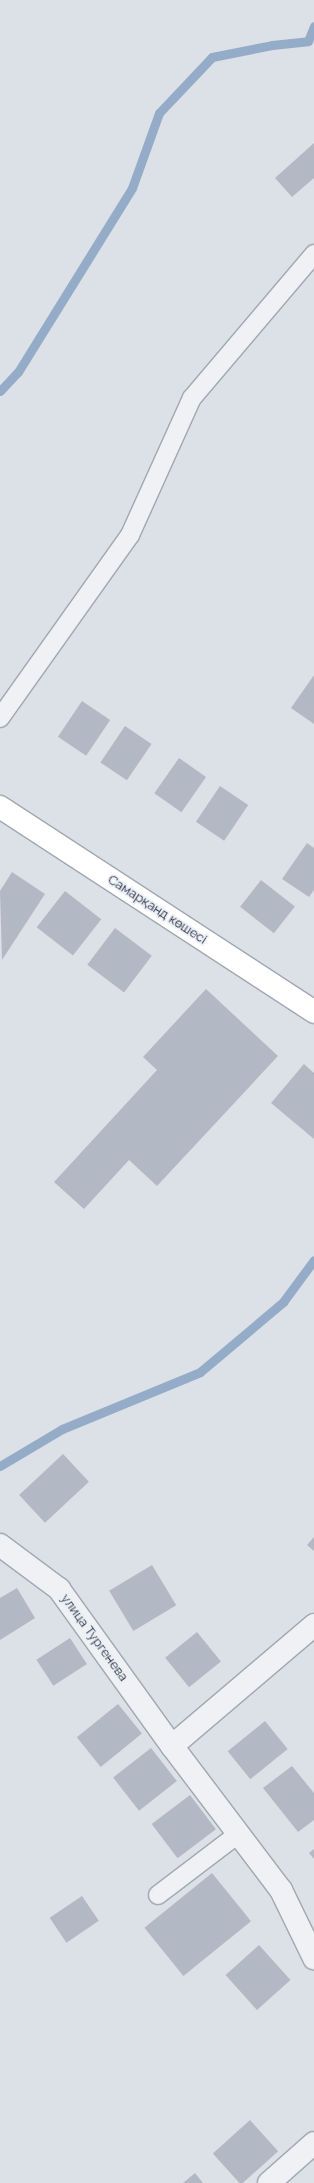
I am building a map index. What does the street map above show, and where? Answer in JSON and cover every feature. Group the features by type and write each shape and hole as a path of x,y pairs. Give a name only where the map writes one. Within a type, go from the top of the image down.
{"street":[{"name":"Самарқанд көшесі","path":"0,807 314,1012"},
{"name":"улица Тургенева","path":"0,1546 59,1589 172,1746 281,1890 314,1958"},
{"path":"172,1746 314,1625"},
{"path":"269,2183 314,2143"}],"lane":[{"path":"0,718 130,535 192,398 314,254"},
{"path":"158,1895 238,1834"}],"building":[{"path":"314,143 314,178 292,197 275,178"},
{"path":"314,675 314,724 291,708"},
{"path":"82,701 110,720 86,756 58,737"},
{"path":"125,726 152,744 127,780 100,762"},
{"path":"179,758 206,777 181,812 154,793"},
{"path":"220,786 248,805 224,841 196,822"},
{"path":"307,843 314,848 314,890 309,897 282,879"},
{"path":"12,872 45,894 2,960 0,891"},
{"path":"261,880 295,906 274,933 240,907"},
{"path":"65,891 101,919 73,956 37,927"},
{"path":"115,928 152,956 124,992 87,965"},
{"path":"206,989 278,1056 157,1186 129,1160 84,1209 54,1182 157,1070 143,1057"},
{"path":"304,1064 314,1073 314,1139 271,1103"},
{"path":"63,1454 89,1482 45,1523 19,1495"},
{"path":"314,1537 314,1551 307,1545"},
{"path":"152,1565 176,1605 133,1631 109,1591"},
{"path":"17,1588 35,1618 0,1640 0,1598"},
{"path":"197,1632 221,1662 189,1687 165,1658"},
{"path":"70,1638 87,1664 53,1686 36,1660"},
{"path":"118,1704 142,1734 101,1767 77,1737"},
{"path":"265,1721 288,1749 250,1779 228,1751"},
{"path":"151,1748 177,1781 139,1811 113,1778"},
{"path":"292,1766 314,1793 314,1820 298,1832 263,1788"},
{"path":"190,1795 216,1829 178,1858 152,1824"},
{"path":"314,1849 314,1859 309,1853"},
{"path":"212,1873 251,1921 183,1976 144,1928"},
{"path":"82,1896 99,1921 66,1943 50,1918"},
{"path":"259,1945 290,1980 257,2010 226,1975"},
{"path":"250,2120 278,2151 243,2183 239,2183 213,2153"},
{"path":"195,2173 203,2183 183,2183"}],"waterway":[{"path":"0,391 18,372 132,188 159,113 212,57 272,45 308,41 314,26"},
{"path":"0,1466 62,1429 200,1372 283,1302 314,1260"}]}
